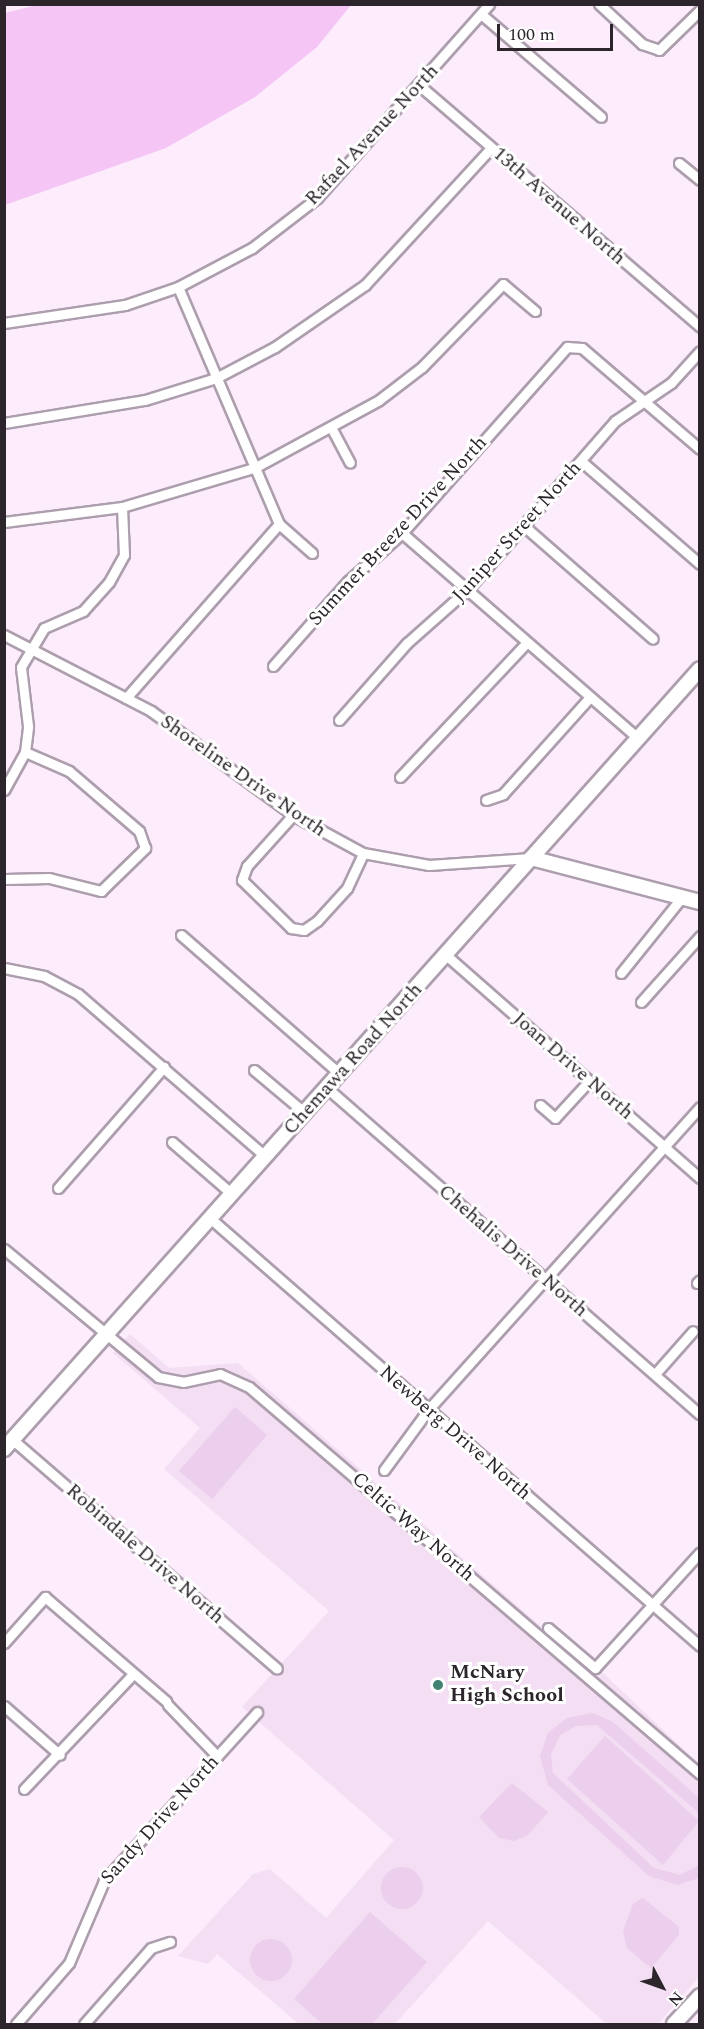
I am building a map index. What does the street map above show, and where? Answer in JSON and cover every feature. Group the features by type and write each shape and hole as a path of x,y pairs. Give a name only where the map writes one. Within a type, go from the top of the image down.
{"street":[{"name":"Rafael Avenue North","path":"4,323 98,311 178,286 252,248 317,198 489,4"},
{"path":"599,4 642,44 659,50 699,10"},
{"path":"481,14 601,117"},
{"name":"13th Avenue North","path":"419,85 699,327"},
{"path":"4,423 93,413 216,378 322,318 365,285 491,148"},
{"path":"679,163 699,180"},
{"path":"4,522 122,507 254,468 332,429 422,367 503,284 535,311"},
{"path":"178,286 279,524 312,553"},
{"name":"Summer Breeze Drive North","path":"273,666 348,581 402,533 572,346 582,348 643,400"},
{"name":"Juniper Street North","path":"339,720 407,643 467,590 615,421 671,383 699,351"},
{"path":"643,400 699,449"},
{"path":"332,429 350,463"},
{"path":"581,461 699,564"},
{"path":"4,790 25,752 28,708 20,672 29,651 44,628 83,611 109,582 124,555 122,507"},
{"path":"126,698 279,524"},
{"path":"524,526 653,639"},
{"path":"402,533 638,738"},
{"name":"Shoreline Drive North","path":"4,635 29,651 126,698 293,815 363,853 429,866 531,858"},
{"path":"400,777 527,642"},
{"name":"Chemawa Road North","path":"9,1444 699,669"},
{"path":"486,800 503,794 590,697"},
{"path":"4,884 5,878 56,879 101,891 113,885 145,848 139,831 69,771 25,752"},
{"path":"293,815 247,866 242,879 291,928 304,930 317,921 347,888 363,853"},
{"path":"531,858 699,902"},
{"path":"621,973 682,897"},
{"path":"181,935 340,1074"},
{"path":"641,1002 699,936"},
{"name":"Joan Drive North","path":"446,955 699,1178"},
{"path":"4,968 69,988 164,1067 266,1157"},
{"path":"58,1188 164,1067"},
{"path":"254,1070 305,1113"},
{"path":"540,1105 555,1118 589,1081"},
{"name":"Chehalis Drive North","path":"327,1089 699,1413"},
{"path":"384,1470 428,1410 699,1107"},
{"path":"172,1142 232,1194"},
{"name":"Newberg Drive North","path":"211,1219 699,1646"},
{"name":"Celtic Way North","path":"4,1249 106,1336 166,1380 220,1374 249,1386 699,1774"},
{"path":"655,1374 693,1331"},
{"name":"Robindale Drive North","path":"9,1444 277,1669"},
{"path":"548,1628 596,1668 699,1552"},
{"path":"4,1643 45,1597 167,1703 217,1756"},
{"path":"24,1789 60,1755 133,1674"},
{"path":"4,1706 60,1755"},
{"name":"Sandy Drive North","path":"16,2025 69,1963 104,1881 257,1712"},
{"path":"84,2025 151,1948 170,1942"},
{"path":"674,2025 699,1996"}],"shaded area":[{"path":"37,5 351,5 317,47 255,97 166,148 5,205 5,13"},
{"name":"McNary High School","path":"130,1334 169,1368 238,1363 599,1677 603,1673 699,1764 699,1977 658,2024 607,2024 488,1921 395,2024 299,2024 217,1954 208,1964 178,1956 253,1874 270,1869 326,1918 394,1840 242,1707 329,1611 164,1469 200,1428 113,1353"},
{"path":"235,1407 267,1435 212,1499 179,1471"},
{"path":"593,1713 613,1722 699,1798 699,1813 597,1725 576,1726 560,1735 551,1755 553,1773 654,1868 680,1875 699,1865 699,1878 678,1885 649,1876 548,1785 540,1756 548,1733 567,1718"},
{"path":"605,1736 699,1821 663,1865 567,1779"},
{"path":"512,1783 548,1812 528,1835 514,1841 499,1838 479,1817"},
{"path":"402,1867 417,1873 423,1888 417,1903 402,1909 387,1903 381,1888 387,1873"},
{"path":"643,1898 679,1927 679,1935 651,1968 627,1948 623,1931 633,1904"},
{"path":"370,1912 427,1962 372,2024 323,2024 294,1999"},
{"path":"271,1939 279,1940 286,1945 291,1952 291,1968 286,1975 279,1980 271,1981 263,1980 256,1975 251,1968 250,1960 251,1952 256,1945 263,1940"}],"place":[{"name":"McNary High School","path":"438,1685"}]}
